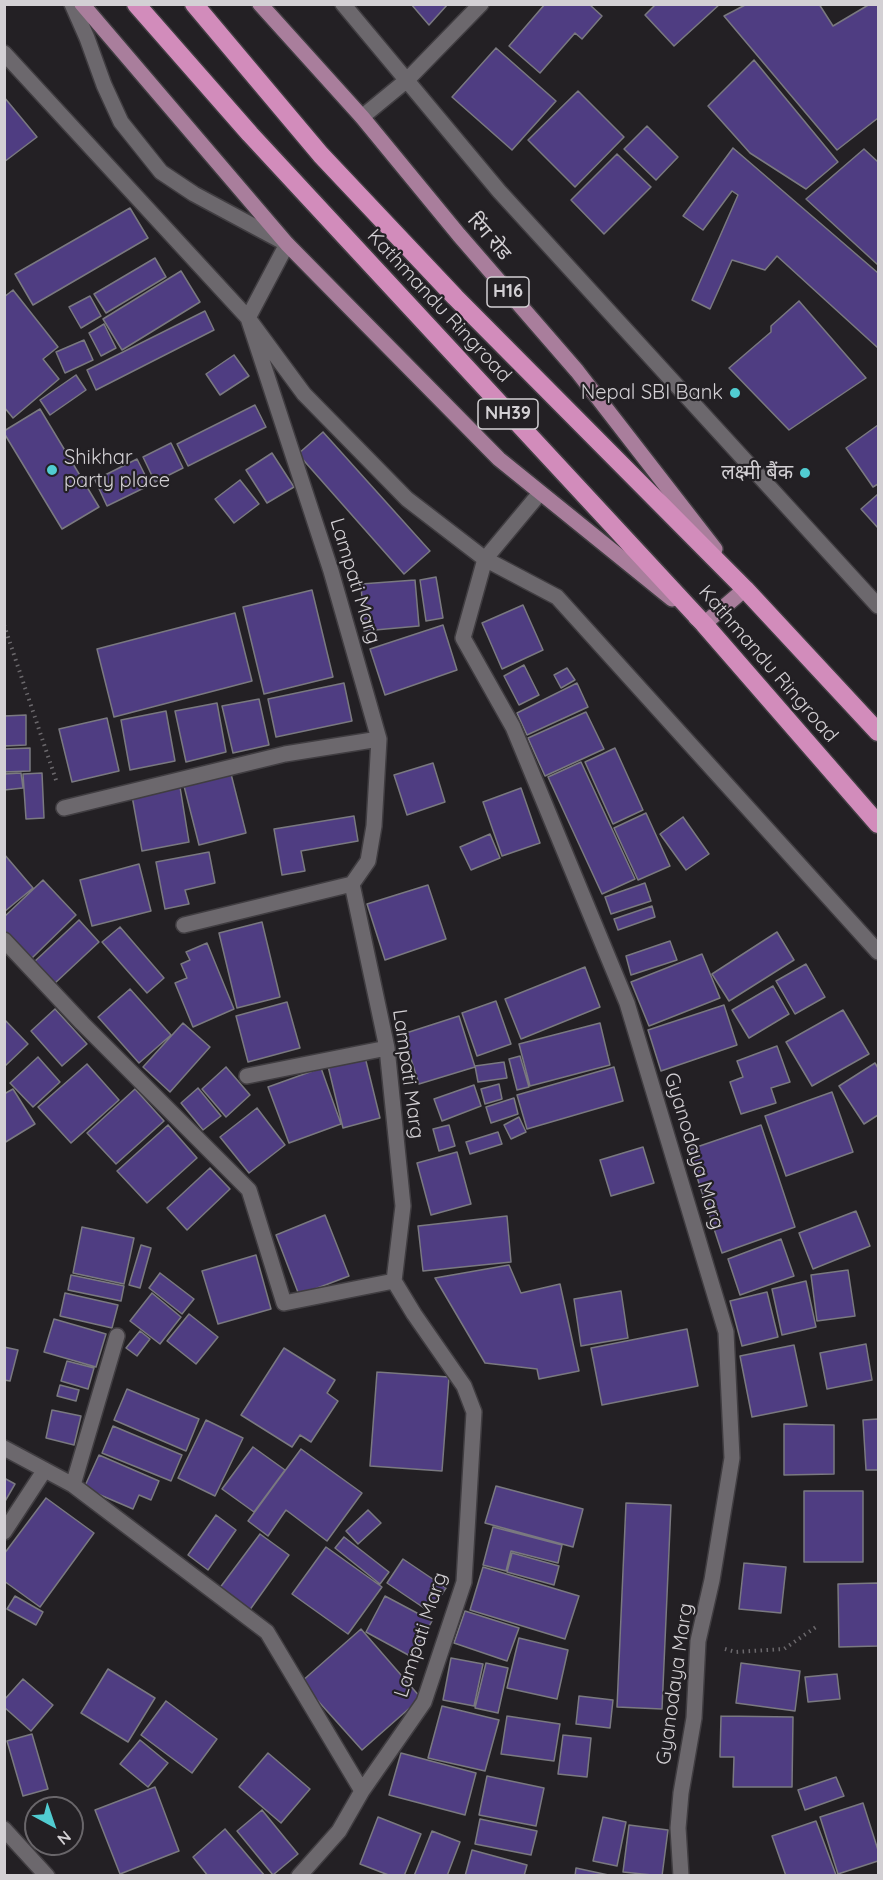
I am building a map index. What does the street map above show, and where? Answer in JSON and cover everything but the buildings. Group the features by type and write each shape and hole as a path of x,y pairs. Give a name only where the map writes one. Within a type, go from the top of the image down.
{"highway":[{"name":"Kathmandu Ringroad","path":"136,4 274,160 704,624 879,824"},
{"name":"Kathmandu Ringroad","path":"194,4 321,155 463,306 745,589 879,732"}],"main road":[{"path":"82,4 287,244 499,459 704,624 745,589"},
{"name":"रिंग रोड","path":"260,4 362,117 459,235 577,371 745,589"}],"street":[{"path":"72,4 121,122 161,172 194,194 287,244 248,318"},
{"path":"343,4 499,191 879,606"},
{"path":"362,117 407,80 481,4"},
{"path":"4,53 248,318 304,394 407,499 485,559 557,597 879,952"},
{"name":"Lampati Marg","path":"248,318 331,571 379,739 374,826 368,861 352,884 387,1048 403,1206 394,1281 464,1386 474,1412 464,1582 424,1702 362,1791 339,1831 299,1875"},
{"name":"Gyanodaya Marg","path":"540,493 485,559 463,638 513,727 627,1002 726,1332 732,1458 712,1580 698,1641 694,1718 681,1793 678,1828 681,1875"},
{"path":"64,808 285,754 379,739"},
{"path":"184,925 352,884"},
{"path":"4,940 82,1023 249,1190 284,1303 394,1281"},
{"path":"247,1076 387,1048"},
{"path":"73,1485 117,1336"},
{"path":"4,1448 73,1485 267,1632 362,1791"},
{"path":"4,1532 44,1471"},
{"path":"4,1829 47,1875"}],"path":[{"path":"4,624 64,808"},
{"path":"698,1641 736,1652 784,1649 816,1627"}],"place":[{"name":"Nepal SBI Bank","path":"735,393"},
{"name":"Shikhar party place","path":"52,470"},
{"name":"लक्ष्मी बैंक","path":"805,473"}]}
